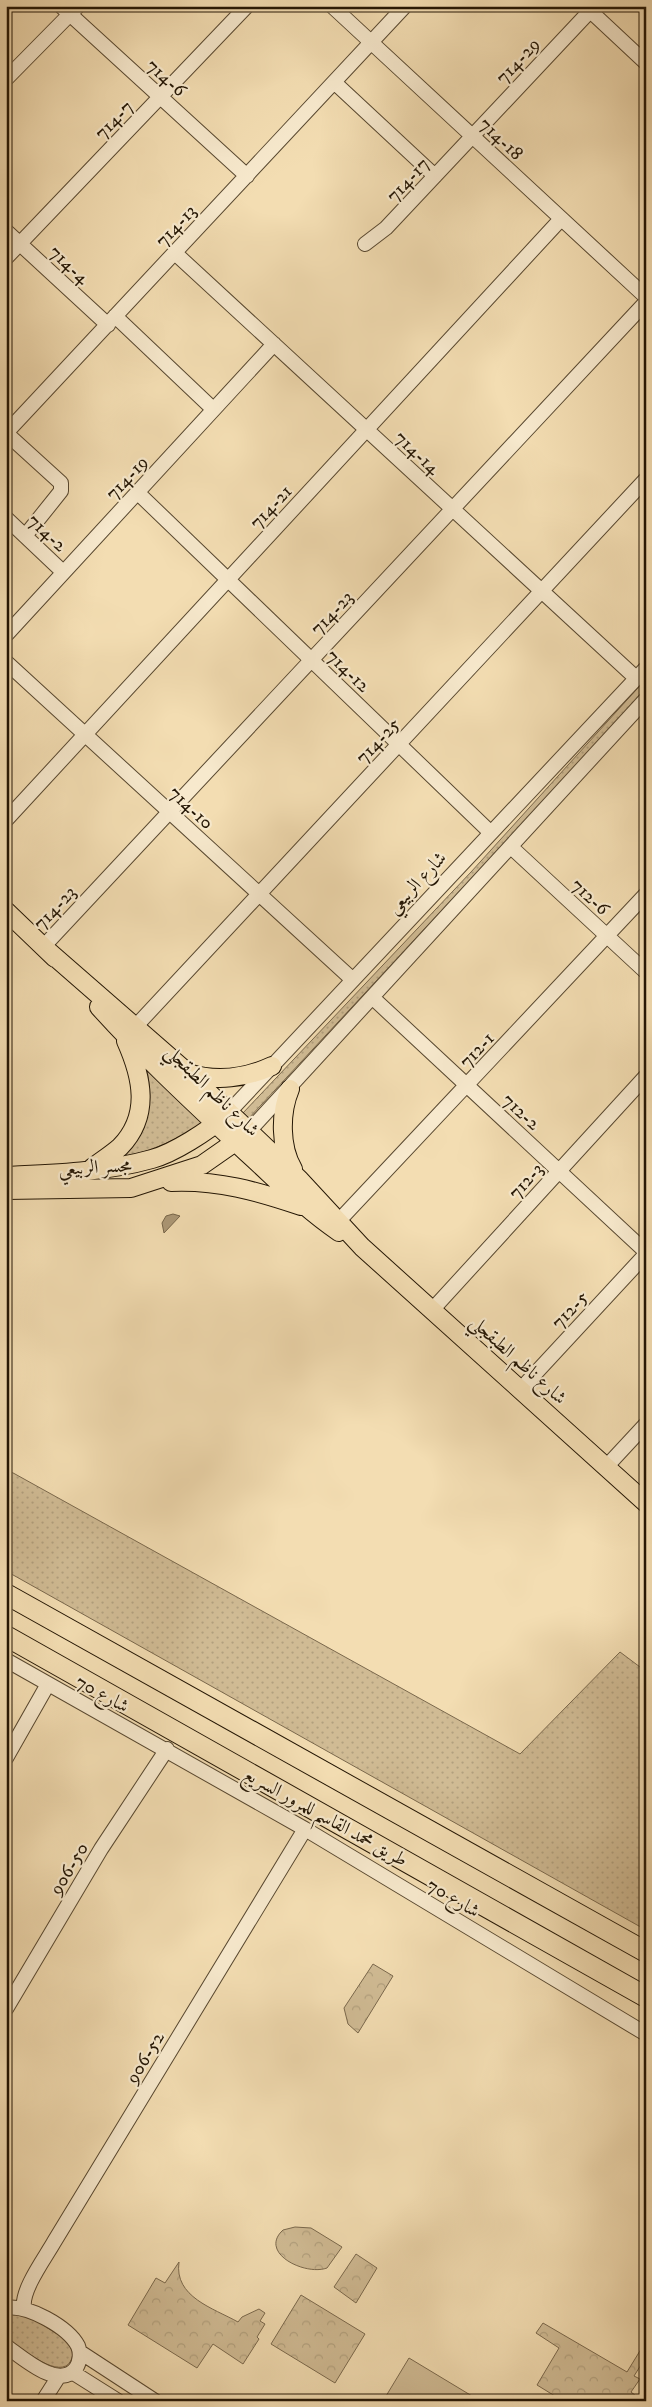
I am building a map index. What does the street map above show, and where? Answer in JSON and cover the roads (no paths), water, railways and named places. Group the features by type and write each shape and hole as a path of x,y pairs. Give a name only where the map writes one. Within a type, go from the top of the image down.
{"highway":[{"name":"طريق محمد القاسم للمرور السريع","path":"6,1594 646,1952"},
{"name":"طريق محمد القاسم للمرور السريع","path":"6,1636 646,1997"}],"main road":[{"name":"شارع ناظم الطبقجلي","path":"6,912 130,1030 216,1124 243,1137 300,1180 336,1224 433,1309 646,1503"},
{"name":"شارع ناظم الطبقجلي","path":"130,1030 188,1073 230,1112 243,1137 308,1208 336,1224"},
{"path":"91,1169 120,1146 130,1132 142,1098 133,1057 130,1030"},
{"path":"188,1073 229,1078 257,1073 272,1066"},
{"path":"290,1089 285,1106 286,1150 288,1160 300,1180"},
{"name":"شارع الربيعي","path":"216,1124 230,1112"},
{"name":"مجسر الربيعي","path":"6,1176 91,1169 154,1158 216,1124"},
{"name":"مجسر الربيعي","path":"6,1190 131,1188 202,1165 243,1137"},
{"path":"131,1188 170,1182 220,1184 246,1188 308,1208"}],"street":[{"name":"714-7","path":"6,258 247,6"},
{"name":"714-18","path":"332,6 646,297"},
{"name":"714-13","path":"6,433 405,6"},
{"path":"587,8 646,63"},
{"name":"714-29","path":"472,136 587,8"},
{"name":"714-6","path":"70,9 160,97 247,176"},
{"path":"6,79 70,9"},
{"path":"334,82 435,176"},
{"name":"714-17","path":"365,244 386,228 472,136"},
{"name":"714-21","path":"6,820 561,219"},
{"name":"714-4","path":"6,231 213,409"},
{"name":"714-14","path":"175,253 636,678"},
{"name":"714-23","path":"46,948 170,812 646,302"},
{"name":"714-19","path":"6,635 274,344"},
{"path":"6,433 61,483 61,491 25,536"},
{"name":"714-25","path":"130,1030 646,479"},
{"name":"714-12","path":"137,492 491,833"},
{"name":"714-2","path":"6,518 64,572"},
{"name":"714-10","path":"6,662 353,980"},
{"name":"شارع الربيعي","path":"230,1112 646,668"},
{"path":"243,1137 290,1089 646,699"},
{"name":"712-6","path":"511,847 646,972"},
{"name":"712-1","path":"336,1224 468,1086 646,894"},
{"name":"712-2","path":"373,998 646,1253"},
{"name":"712-3","path":"433,1309 646,1076"},
{"name":"712-5","path":"520,1390 646,1253"},
{"path":"606,1466 646,1424"},
{"name":"شارع 70","path":"6,1660 305,1828 646,2034"},
{"path":"6,1758 48,1684"},
{"name":"906-50","path":"6,2009 102,1849 167,1749"},
{"name":"906-52","path":"13,2308 23,2301 26,2290 54,2242 305,1828"},
{"path":"13,2308 54,2324 71,2337 80,2352 155,2401"},
{"path":"6,2346 50,2374 66,2374 118,2401"},
{"path":"43,2401 66,2374 77,2366 80,2352"}]}
